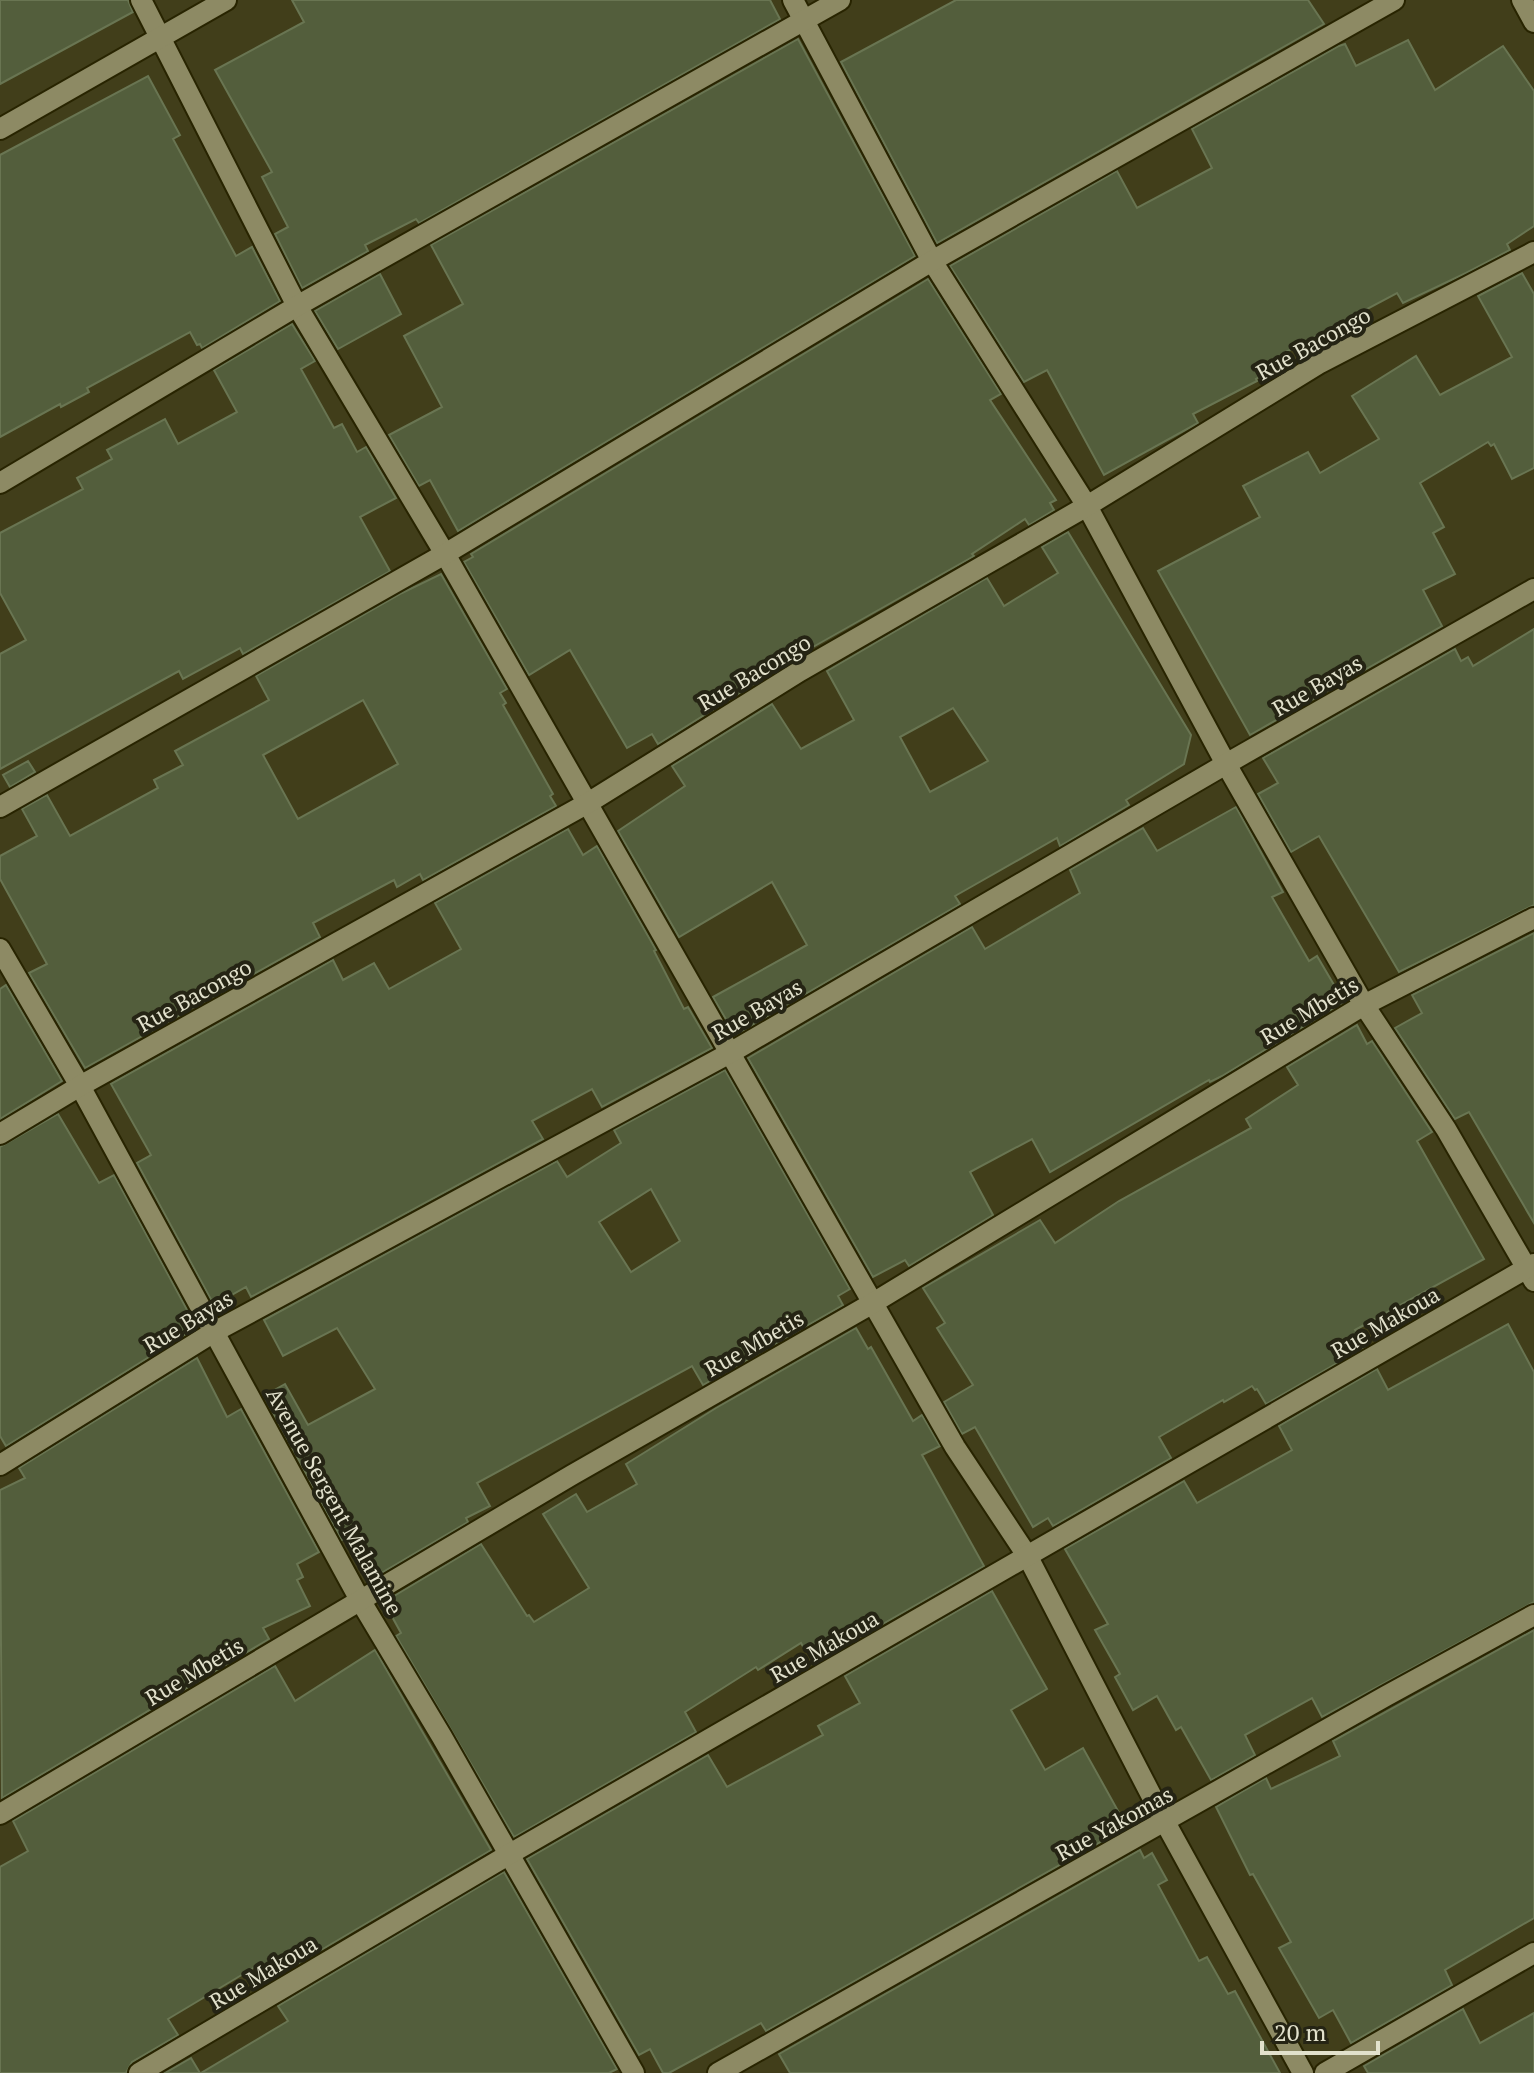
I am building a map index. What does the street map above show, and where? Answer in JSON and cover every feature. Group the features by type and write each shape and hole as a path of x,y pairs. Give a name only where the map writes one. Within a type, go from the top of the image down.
{"street":[{"path":"141,0 297,306 445,554 955,1447 1028,1557 1165,1822 1303,2073"},
{"path":"0,129 226,0"},
{"path":"793,0 932,261 1087,506 1226,764 1364,1005 1446,1129 1531,1271"},
{"path":"0,483 297,306 840,0"},
{"path":"0,807 445,554 932,261 1394,0"},
{"path":"1522,0 1534,22"},
{"name":"Rue Bacongo","path":"0,1134 80,1086 588,803 800,671 1087,506 1320,363 1534,252"},
{"name":"Rue Bayas","path":"0,1465 214,1332 730,1053 1534,589"},
{"name":"Rue Mbetis","path":"0,1814 360,1600 873,1303 1364,1005 1534,918"},
{"name":"Avenue Sergent Malamine","path":"0,949 80,1086 360,1600 634,2073"},
{"name":"Rue Makoua","path":"139,2073 508,1855 1531,1271"},
{"name":"Rue Yakomas","path":"718,2073 1534,1615"},
{"path":"1325,2073 1534,1953"}],"building":[{"path":"0,0 128,0 133,12 0,84"},
{"path":"292,0 770,0 780,19 419,223 416,219 365,245 368,251 302,288 275,234 288,227 262,177 272,172 215,70 304,22"},
{"path":"956,0 1308,0 1324,24 937,243 841,62"},
{"path":"798,39 915,256 458,531 430,480 419,486 389,435 442,407 404,336 463,304 431,245"},
{"path":"1408,40 1435,90 1503,46 1534,91 1534,226 1507,244 1510,250 1466,273 1403,303 1397,293 1286,352 1290,360 1193,414 1198,423 1104,475 1047,370 1024,382 950,266 1117,171 1137,208 1212,168 1192,129 1339,46 1345,44 1356,66"},
{"path":"148,76 180,135 173,139 236,256 252,247 280,301 202,348 190,332 87,388 89,392 0,437 0,155"},
{"path":"1522,273 1534,294 1534,468 1512,479 1494,444 1491,446 1488,442 1420,483 1444,527 1433,533 1455,574 1423,590 1442,626 1250,735 1158,571 1260,517 1243,486 1308,452 1320,473 1379,439 1352,396 1416,356 1440,395 1512,357 1478,296"},
{"path":"380,274 401,314 338,349 315,311"},
{"path":"928,279 1001,394 990,400 1056,500 1050,503 1054,510 1029,525 1025,519 972,554 974,556 813,647 658,744 652,734 627,748 570,650 529,675 464,562 473,557 471,554"},
{"path":"292,324 315,361 301,369 334,428 342,424 357,452 366,447 396,498 360,517 390,571 243,654 240,648 183,679 179,671 0,769 0,654 26,640 0,593 0,533 83,489 77,478 112,459 107,450 165,419 178,444 237,412 214,370"},
{"path":"1068,532 1191,735 1184,764 1126,800 1129,805 1060,846 1057,838 955,896 960,904 735,1035 713,997 807,945 772,882 679,937 618,831 685,786 672,766 772,704 801,749 854,720 827,671 987,578 1004,606 1058,573 1042,547","holes":["953,708 988,761 930,792 900,737"]},
{"path":"441,574 507,689 500,693 506,703 503,705 553,794 550,796 556,806 423,880 420,874 397,887 394,880 313,923 320,937 85,1068 29,973 47,964 0,879 0,856 37,836 22,809 47,795 70,836 158,788 154,780 183,765 175,751 269,700 256,676","holes":["363,700 398,764 298,819 263,755"]},
{"path":"1534,629 1534,905 1399,972 1319,836 1291,852 1258,794 1278,783 1263,758 1455,649 1461,661 1468,657 1473,666"},
{"path":"28,761 35,772 10,787 3,775"},
{"path":"1236,807 1283,892 1272,897 1309,961 1317,956 1344,1002 1222,1076 1209,1080 1050,1172 1032,1139 970,1172 993,1215 909,1266 905,1260 873,1277 748,1058 972,927 985,949 1080,893 1070,870 1143,828 1157,851"},
{"path":"568,829 583,855 597,846 656,950 684,1009 688,1007 712,1048 602,1107 592,1089 532,1121 543,1139 251,1297 246,1287 214,1305 137,1163 151,1155 111,1084 333,960 343,980 374,963 389,989 461,949 435,903"},
{"path":"1534,933 1534,1223 1469,1112 1455,1119 1395,1028 1422,1013 1412,995"},
{"path":"6,985 62,1081 0,1119 0,989"},
{"path":"1357,1025 1367,1044 1372,1041 1432,1132 1417,1141 1484,1259 1355,1330 1365,1347 1266,1404 1252,1386 1223,1400 1159,1437 1171,1458 1053,1526 1048,1518 1033,1527 975,1427 962,1434 944,1402 973,1385 937,1328 945,1323 923,1288 1040,1220 1055,1243 1119,1201 1251,1128 1246,1119 1298,1085 1287,1067"},
{"path":"725,1070 850,1289 838,1296 843,1305 703,1385 692,1366 477,1483 490,1506 371,1579 349,1537 342,1540 264,1396 285,1384 308,1425 375,1389 337,1328 283,1356 264,1320 557,1161 567,1177 621,1143 614,1130","holes":["651,1189 680,1241 631,1272 599,1222"]},
{"path":"58,1114 99,1183 114,1175 191,1317 181,1322 186,1334 6,1446 0,1436 0,1147"},
{"path":"1508,1324 1534,1372 1534,1602 1322,1717 1312,1698 1245,1735 1255,1755 1211,1780 1181,1727 1176,1730 1157,1696 1133,1710 1115,1677 1120,1674 1095,1630 1108,1624 1065,1549 1184,1481 1197,1503 1292,1450 1279,1426 1377,1369 1388,1390"},
{"path":"856,1328 868,1349 871,1347 913,1421 922,1415 940,1446 922,1455 984,1566 832,1653 824,1639 805,1650 801,1643 758,1670 756,1667 685,1712 696,1732 514,1837 396,1636 401,1633 384,1602 481,1544 527,1616 534,1622 589,1588 543,1514 576,1494 587,1512 637,1484 626,1464"},
{"path":"197,1358 227,1417 241,1409 319,1552 297,1564 303,1577 297,1580 310,1606 263,1628 269,1639 2,1798 0,1490 25,1478 19,1468"},
{"path":"992,1591 1047,1689 1011,1710 1045,1770 1083,1748 1127,1827 766,2031 761,2023 669,2073 663,2073 650,2049 639,2055 527,1859 708,1755 727,1787 823,1735 818,1726 860,1703 845,1676"},
{"path":"1534,1630 1534,1918 1445,1970 1452,1985 1351,2043 1333,2010 1319,2018 1279,1948 1291,1942 1253,1874 1250,1875 1216,1807 1266,1778 1271,1789 1340,1756 1333,1741"},
{"path":"375,1650 491,1850 265,1983 255,1967 168,2019 178,2035 132,2062 126,2073 0,2073 0,1867 28,1851 13,1821 275,1666 295,1701"},
{"path":"1140,1850 1144,1858 1152,1853 1167,1880 1158,1885 1199,1961 1207,1957 1228,1994 1235,1991 1280,2073 790,2073 779,2054"},
{"path":"504,1872 617,2069 609,2073 201,2073 288,2021 278,2006"},
{"path":"1463,2009 1480,2043 1534,2013 1534,2073 1368,2073 1364,2066"},
{"path":"191,2058 200,2073 165,2073"}]}
